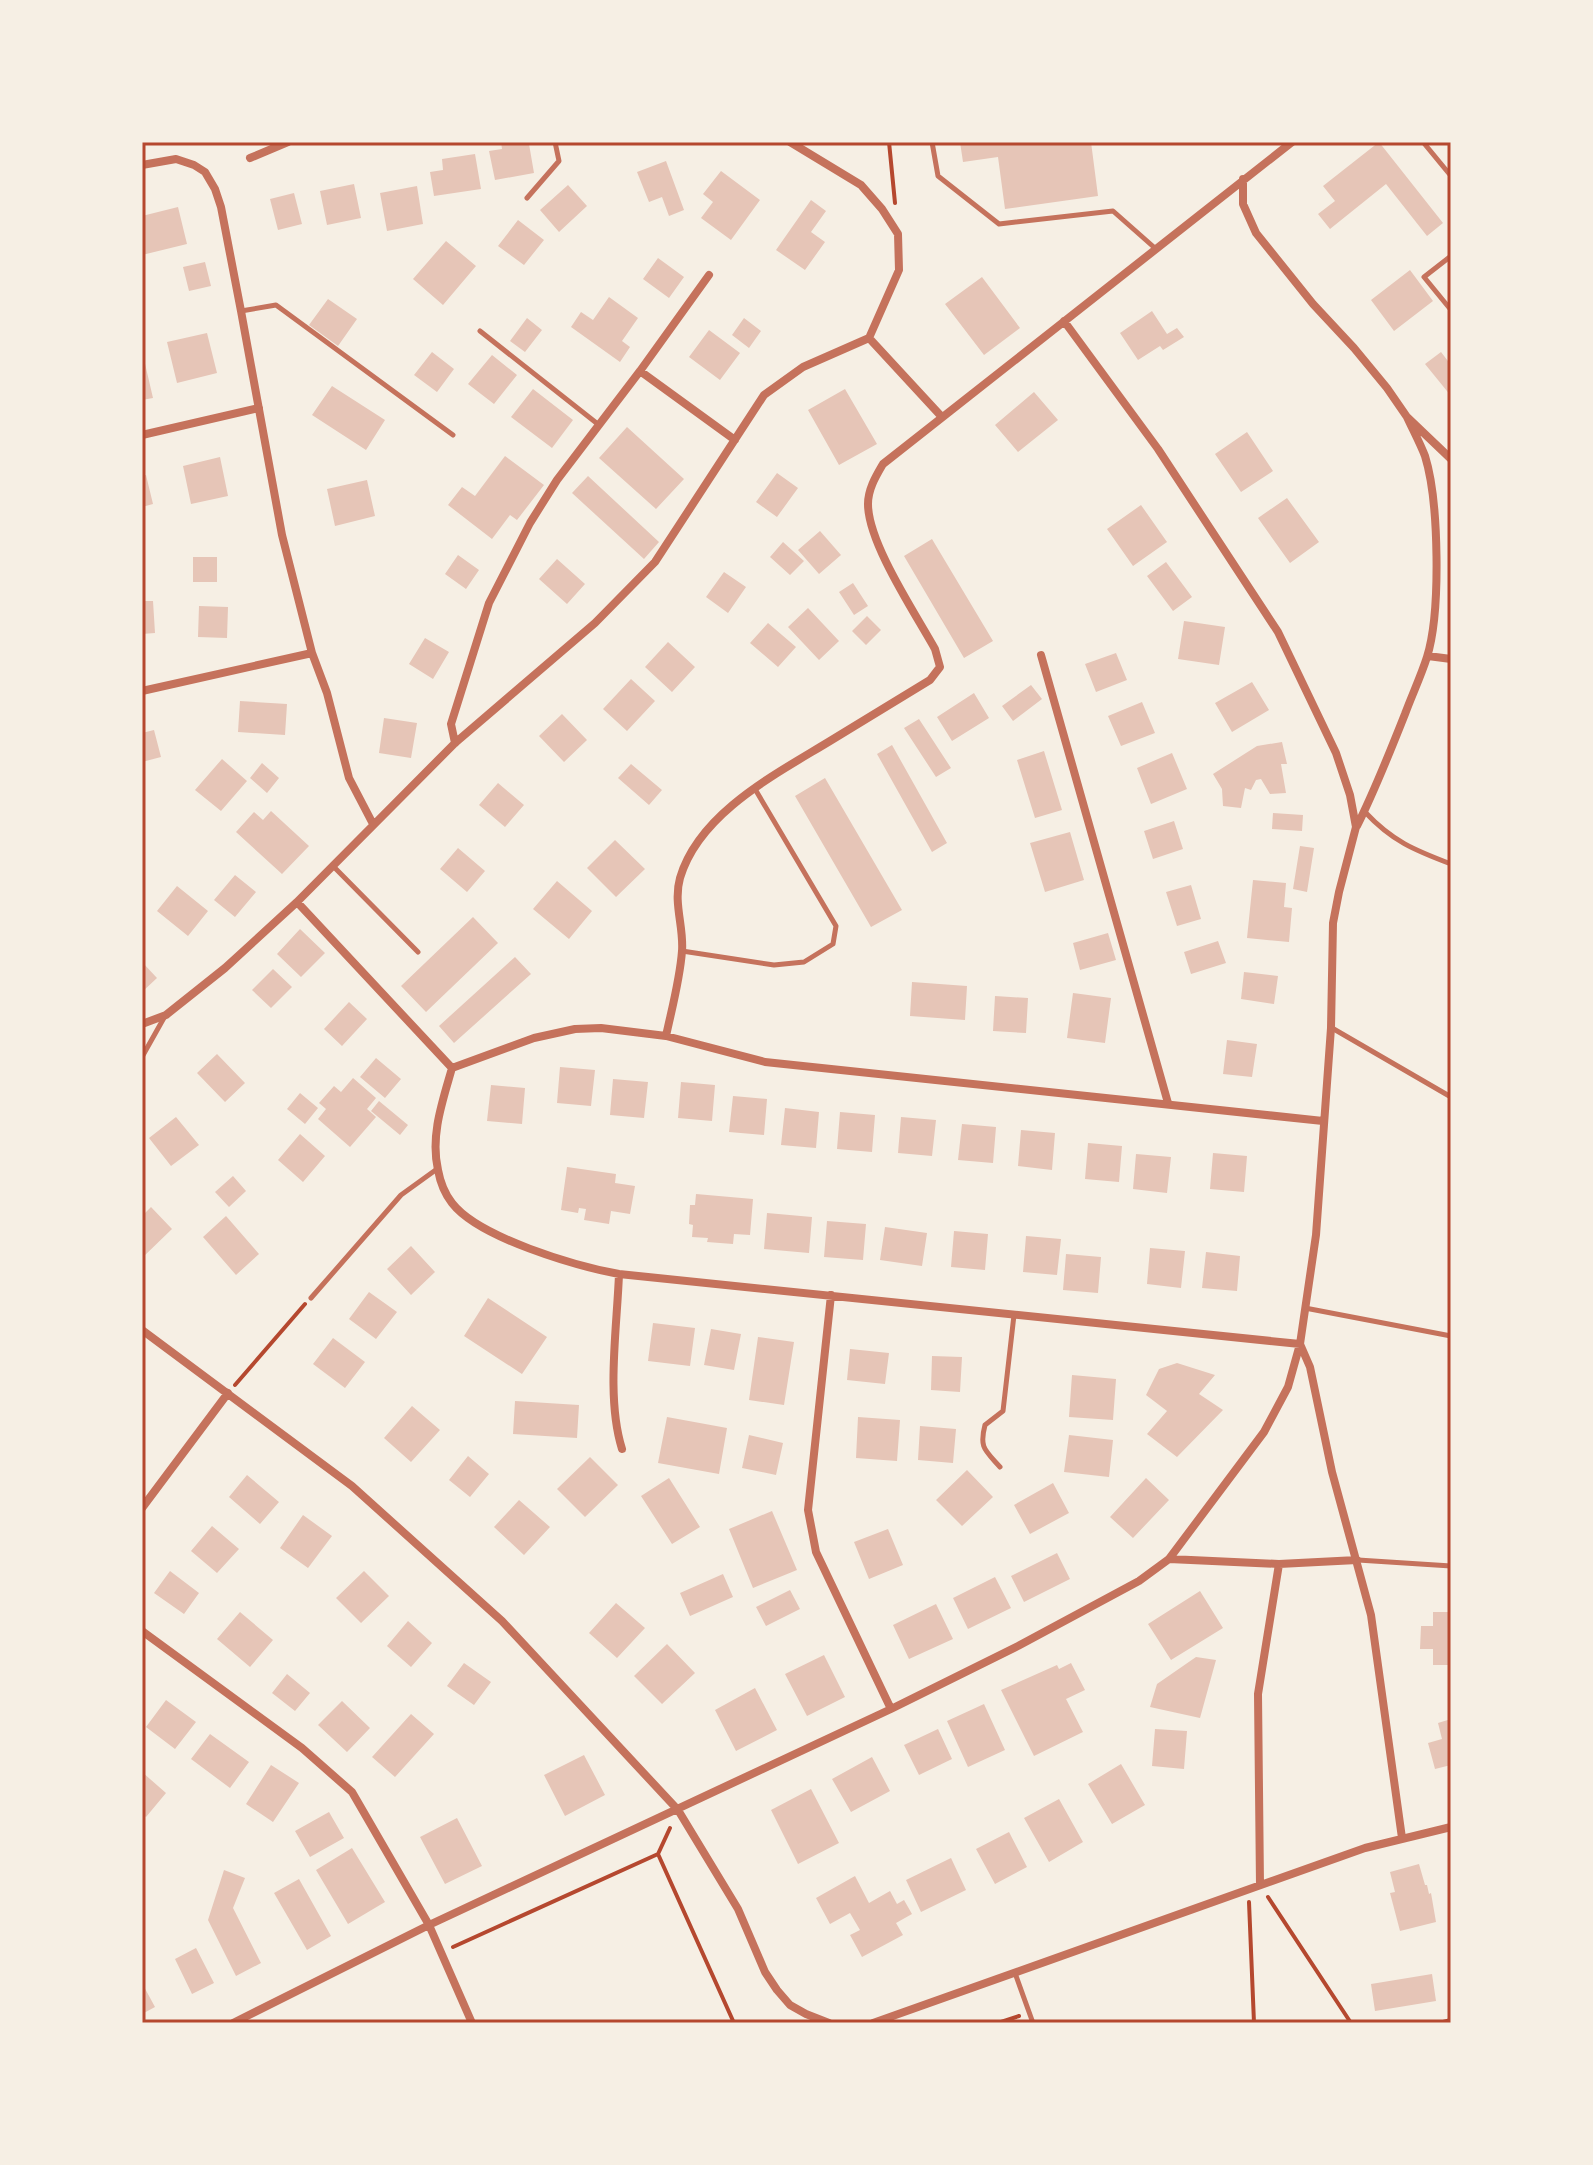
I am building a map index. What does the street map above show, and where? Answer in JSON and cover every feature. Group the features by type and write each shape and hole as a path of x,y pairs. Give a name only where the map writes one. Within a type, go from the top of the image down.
{"street":[{"path":"250,158 288,142"},
{"path":"142,1024 166,1015 225,968 297,902 455,743 595,623 655,562 764,395 773,386 803,367 869,338 899,270 898,234 861,185 790,142"},
{"path":"1270,159 1275,142"},
{"path":"666,1036 682,951 677,895 688,859 701,838 720,817 755,788 930,680 940,667 935,649 872,531 868,502 873,482 883,464 1292,142"},
{"path":"142,165 176,159 205,172 215,189 221,207 282,535 312,653 327,693 349,778 373,824"},
{"path":"1243,179 1243,204 1256,233 1313,304 1379,378 1407,417 1451,459"},
{"path":"455,743 451,724 489,603 530,523 557,480 709,275"},
{"path":"1064,321 1158,449 1278,632 1336,753 1350,795 1356,827"},
{"path":"869,338 941,416"},
{"path":"640,371 735,440"},
{"path":"142,435 259,408"},
{"path":"233,2023 429,1925 891,1709 1139,1581 1169,1559 1264,1432 1288,1387 1300,1344 1316,1235 1331,1028 1333,923 1339,892 1356,827 1428,656 1436,589 1435,532 1425,456 1407,417"},
{"path":"142,691 312,653"},
{"path":"1041,655 1168,1103"},
{"path":"1428,656 1451,659"},
{"path":"297,902 452,1068"},
{"path":"452,1068 534,1038 575,1029 601,1028 666,1036 765,1062 1323,1121"},
{"path":"452,1068 438,1120 436,1145 438,1168 452,1203 484,1228 566,1262 619,1274 1300,1344"},
{"path":"619,1274 613,1402 622,1449"},
{"path":"831,1295 808,1510 816,1552 891,1709"},
{"path":"142,1330 352,1486 502,1621 678,1810 738,1909 765,1972 777,1990 790,2005 829,2023"},
{"path":"1300,1344 1310,1367 1332,1472 1375,1633 1402,1838"},
{"path":"142,1508 228,1393"},
{"path":"1169,1559 1279,1564 1357,1560"},
{"path":"1260,1885 1258,1694 1279,1564"},
{"path":"142,1631 302,1748 352,1792 429,1925 472,2023"},
{"path":"873,2023 1365,1848 1451,1827"}],"lane":[{"path":"527,198 559,161 555,142"},
{"path":"932,142 938,176 999,224 1113,211 1157,250"},
{"path":"1423,142 1451,176"},
{"path":"1451,256 1424,277 1451,310"},
{"path":"241,311 276,305 453,435"},
{"path":"480,331 599,425"},
{"path":"682,951 774,965 804,962 833,944 836,926 755,788"},
{"path":"1364,811 1399,842 1451,864"},
{"path":"332,865 418,952"},
{"path":"142,1057 166,1015"},
{"path":"1331,1028 1451,1097"},
{"path":"311,1298 401,1195 438,1168"},
{"path":"1305,1308 1451,1336"},
{"path":"1000,1467 983,1448 981,1441 985,1425 1003,1411 1014,1315"},
{"path":"1357,1560 1451,1566"},
{"path":"1015,1973 1033,2023"}],"path":[{"path":"889,142 895,204"},
{"path":"228,1393 311,1298"},
{"path":"441,1953 658,1854 678,1810"},
{"path":"658,1854 733,2023"},
{"path":"1260,1885 1351,2023"},
{"path":"1248,1889 1254,2023"},
{"path":"998,2023 1029,2012"},
{"path":"1439,2023 1451,2020"}],"building":[{"path":"501,142 529,144 534,173 495,180 489,151 502,149"},
{"path":"960,142 1070,142 1070,145 1091,142 1098,196 1005,209 998,157 963,162"},
{"path":"1379,142 1443,223 1427,236 1386,184 1330,229 1318,214 1335,201 1323,186"},
{"path":"475,154 481,189 434,196 430,172 443,170 442,159"},
{"path":"666,161 684,210 669,216 662,197 649,202 637,172"},
{"path":"721,171 760,200 731,240 701,218 713,202 703,194"},
{"path":"354,184 361,218 327,225 320,191"},
{"path":"568,185 587,206 559,232 540,210"},
{"path":"417,186 423,224 387,231 380,193"},
{"path":"294,193 302,224 278,230 270,199"},
{"path":"811,200 826,211 811,232 825,242 805,270 776,250"},
{"path":"178,207 187,244 142,255 142,216"},
{"path":"518,220 544,240 524,265 498,246"},
{"path":"446,241 476,266 443,305 413,279"},
{"path":"658,258 684,277 669,298 643,279"},
{"path":"205,262 211,286 189,291 183,267"},
{"path":"1410,270 1433,301 1394,331 1371,300"},
{"path":"982,277 1020,328 984,355 945,304"},
{"path":"609,297 638,318 622,341 630,347 620,362 571,327 581,312 593,320"},
{"path":"328,299 357,319 338,346 309,325"},
{"path":"1152,311 1167,334 1177,328 1184,337 1163,350 1160,346 1138,360 1120,333"},
{"path":"527,318 542,330 525,352 510,341"},
{"path":"744,318 761,331 749,348 732,335"},
{"path":"709,330 740,353 720,380 689,357"},
{"path":"207,333 217,373 177,383 167,342"},
{"path":"432,352 454,369 437,392 414,375"},
{"path":"1441,352 1451,365 1451,396 1425,364"},
{"path":"492,355 517,375 494,404 468,384"},
{"path":"142,356 153,398 142,400"},
{"path":"332,386 385,420 366,450 312,415"},
{"path":"533,389 573,420 552,448 511,417"},
{"path":"845,389 877,444 839,465 808,410"},
{"path":"1034,392 1058,420 1018,452 995,425"},
{"path":"627,427 684,479 656,509 599,458"},
{"path":"1247,432 1273,471 1241,492 1215,454"},
{"path":"505,456 544,485 517,520 510,515 492,539 448,505 462,487 475,496"},
{"path":"220,457 228,496 191,504 183,466"},
{"path":"777,473 798,488 777,517 756,502"},
{"path":"146,475 153,504 142,507 142,476"},
{"path":"588,476 659,542 644,559 572,493"},
{"path":"367,480 375,516 335,526 327,489"},
{"path":"1287,498 1319,542 1290,563 1258,518"},
{"path":"1141,505 1167,542 1133,566 1107,529"},
{"path":"820,531 841,555 819,574 798,550"},
{"path":"932,539 993,641 964,658 904,556"},
{"path":"783,542 804,561 790,575 770,557"},
{"path":"458,555 479,570 466,589 445,574"},
{"path":"193,557 217,557 217,582 193,582"},
{"path":"557,559 585,584 567,604 539,579"},
{"path":"1166,562 1192,597 1173,611 1147,576"},
{"path":"724,572 746,587 728,613 706,597"},
{"path":"853,583 868,606 854,615 839,592"},
{"path":"142,601 153,601 155,633 142,634"},
{"path":"199,606 228,607 227,638 198,637"},
{"path":"808,608 839,641 819,660 788,627"},
{"path":"867,616 881,630 866,645 852,631"},
{"path":"1184,621 1225,627 1219,665 1178,659"},
{"path":"768,623 796,647 778,667 750,643"},
{"path":"425,638 449,652 433,679 409,664"},
{"path":"668,642 695,667 672,692 645,667"},
{"path":"1116,653 1127,680 1096,692 1085,664"},
{"path":"631,679 655,701 627,731 603,709"},
{"path":"1252,682 1269,710 1232,732 1215,703"},
{"path":"1031,685 1042,699 1013,721 1002,706"},
{"path":"974,693 989,718 952,741 937,717"},
{"path":"240,701 287,704 285,735 238,732"},
{"path":"1142,702 1155,733 1121,746 1108,716"},
{"path":"562,714 587,740 564,762 539,736"},
{"path":"384,718 417,723 411,758 379,753"},
{"path":"919,719 951,768 936,777 904,728"},
{"path":"154,730 161,757 142,762 142,733"},
{"path":"1282,742 1287,764 1281,764 1286,793 1270,794 1261,779 1256,780 1251,790 1245,788 1241,808 1223,806 1222,789 1213,774 1257,746"},
{"path":"892,745 947,843 932,852 877,754"},
{"path":"1044,751 1062,810 1035,818 1017,760"},
{"path":"1172,753 1187,789 1151,804 1137,768"},
{"path":"222,759 247,781 221,811 195,790"},
{"path":"262,763 279,778 267,793 250,778"},
{"path":"631,764 662,790 649,805 618,778"},
{"path":"825,778 902,910 871,927 795,796"},
{"path":"498,783 524,805 505,827 479,805"},
{"path":"271,811 309,846 282,874 236,832 254,812 263,820"},
{"path":"1273,813 1303,815 1302,831 1272,829"},
{"path":"1174,821 1183,849 1153,859 1144,831"},
{"path":"1070,832 1084,880 1045,892 1030,843"},
{"path":"615,840 645,869 616,897 587,868"},
{"path":"1300,846 1314,848 1307,892 1293,889"},
{"path":"458,848 485,871 467,892 440,869"},
{"path":"235,875 256,892 235,917 214,900"},
{"path":"1253,880 1286,883 1284,907 1292,908 1289,942 1247,938"},
{"path":"557,881 592,911 569,939 533,909"},
{"path":"1191,885 1201,919 1177,926 1166,892"},
{"path":"177,886 208,911 188,936 157,911"},
{"path":"473,917 498,943 426,1012 401,986"},
{"path":"300,929 325,953 301,977 277,954"},
{"path":"1108,933 1116,960 1080,970 1073,943"},
{"path":"1218,941 1226,963 1191,974 1184,952"},
{"path":"515,957 531,974 454,1043 439,1026"},
{"path":"142,962 157,978 142,992"},
{"path":"273,969 292,987 271,1008 252,990"},
{"path":"1244,972 1278,976 1274,1004 1241,999"},
{"path":"912,982 967,986 965,1020 910,1016"},
{"path":"1073,993 1111,998 1105,1043 1067,1038"},
{"path":"995,996 1028,998 1026,1033 993,1031"},
{"path":"349,1002 367,1019 342,1046 324,1029"},
{"path":"1227,1040 1257,1044 1252,1077 1223,1074"},
{"path":"217,1054 245,1083 225,1102 197,1073"},
{"path":"376,1058 401,1079 385,1098 360,1077"},
{"path":"560,1067 595,1070 591,1106 557,1103"},
{"path":"353,1078 376,1098 367,1109 376,1117 350,1147 318,1119 326,1109 319,1103 334,1086 341,1092"},
{"path":"613,1079 648,1082 644,1118 610,1115"},
{"path":"681,1082 715,1085 712,1121 678,1118"},
{"path":"491,1085 525,1088 522,1124 487,1121"},
{"path":"300,1093 318,1108 305,1124 287,1109"},
{"path":"733,1096 767,1099 764,1135 729,1132"},
{"path":"379,1101 408,1125 400,1135 371,1111"},
{"path":"785,1108 819,1112 816,1148 781,1145"},
{"path":"840,1112 875,1115 872,1152 837,1149"},
{"path":"176,1117 199,1145 171,1166 149,1138"},
{"path":"901,1117 936,1120 932,1156 898,1153"},
{"path":"962,1124 996,1127 993,1163 958,1160"},
{"path":"1021,1130 1055,1133 1052,1170 1018,1166"},
{"path":"300,1134 325,1156 303,1182 278,1160"},
{"path":"1088,1143 1122,1146 1119,1182 1085,1179"},
{"path":"1213,1153 1247,1156 1244,1192 1210,1189"},
{"path":"1136,1154 1171,1157 1167,1193 1133,1189"},
{"path":"567,1167 616,1174 615,1183 635,1186 630,1214 611,1211 609,1224 584,1220 586,1209 579,1208 578,1213 561,1210"},
{"path":"233,1176 246,1191 229,1207 215,1192"},
{"path":"696,1194 753,1199 750,1235 734,1234 733,1244 707,1242 708,1238 692,1237 690,1205 695,1205"},
{"path":"151,1207 172,1229 142,1258 142,1216"},
{"path":"767,1213 812,1217 809,1253 764,1249"},
{"path":"226,1216 259,1254 236,1275 203,1237"},
{"path":"827,1221 866,1224 863,1260 824,1257"},
{"path":"885,1227 927,1233 922,1266 880,1260"},
{"path":"954,1231 988,1234 985,1270 951,1267"},
{"path":"1026,1236 1061,1239 1057,1275 1023,1272"},
{"path":"411,1246 435,1272 411,1295 387,1269"},
{"path":"1150,1248 1185,1251 1181,1288 1147,1284"},
{"path":"1206,1252 1240,1256 1237,1291 1202,1288"},
{"path":"1066,1254 1101,1257 1098,1293 1063,1290"},
{"path":"369,1292 397,1312 376,1339 349,1319"},
{"path":"488,1298 547,1337 522,1374 464,1336"},
{"path":"653,1323 695,1328 690,1366 648,1361"},
{"path":"711,1329 741,1334 734,1370 704,1365"},
{"path":"758,1337 794,1342 784,1405 749,1400"},
{"path":"333,1338 365,1362 345,1388 313,1364"},
{"path":"850,1349 889,1353 885,1384 847,1380"},
{"path":"932,1356 962,1357 960,1392 931,1390"},
{"path":"1177,1363 1215,1375 1199,1394 1223,1410 1177,1457 1147,1434 1167,1411 1146,1395 1159,1369"},
{"path":"1072,1375 1116,1379 1113,1420 1069,1417"},
{"path":"515,1401 579,1405 577,1438 513,1434"},
{"path":"412,1406 440,1430 411,1462 384,1438"},
{"path":"667,1417 727,1428 719,1474 658,1463"},
{"path":"858,1417 900,1420 897,1461 856,1458"},
{"path":"920,1426 956,1429 953,1463 918,1460"},
{"path":"749,1435 783,1443 776,1475 742,1468"},
{"path":"1069,1435 1113,1440 1109,1477 1064,1472"},
{"path":"468,1456 489,1474 470,1497 449,1480"},
{"path":"590,1457 618,1485 585,1517 557,1489"},
{"path":"967,1470 993,1497 962,1526 936,1500"},
{"path":"247,1475 279,1502 260,1524 229,1497"},
{"path":"669,1478 700,1527 672,1544 641,1496"},
{"path":"1146,1478 1169,1500 1133,1538 1110,1517"},
{"path":"1053,1483 1069,1513 1030,1534 1014,1505"},
{"path":"519,1500 550,1527 524,1555 494,1527"},
{"path":"772,1511 797,1570 753,1588 729,1529"},
{"path":"303,1515 332,1536 308,1568 280,1548"},
{"path":"212,1526 239,1549 217,1573 191,1551"},
{"path":"888,1529 903,1565 869,1579 854,1542"},
{"path":"1057,1553 1070,1579 1024,1602 1011,1576"},
{"path":"170,1571 199,1593 184,1614 154,1593"},
{"path":"364,1571 389,1596 361,1623 336,1598"},
{"path":"723,1574 733,1597 690,1616 680,1593"},
{"path":"995,1577 1011,1608 968,1629 953,1598"},
{"path":"790,1590 800,1609 766,1626 756,1607"},
{"path":"1200,1591 1223,1628 1171,1660 1148,1624"},
{"path":"616,1603 645,1628 617,1658 589,1633"},
{"path":"936,1604 953,1639 909,1659 893,1625"},
{"path":"240,1612 273,1640 250,1667 217,1639"},
{"path":"1433,1612 1451,1612 1451,1665 1433,1665 1433,1649 1420,1649 1421,1626 1433,1626"},
{"path":"408,1621 432,1643 411,1667 387,1646"},
{"path":"667,1644 695,1673 662,1704 634,1676"},
{"path":"824,1655 845,1697 807,1716 785,1674"},
{"path":"1196,1657 1216,1660 1200,1718 1150,1707 1157,1684"},
{"path":"464,1663 491,1682 474,1705 447,1686"},
{"path":"1071,1663 1085,1690 1066,1699 1083,1732 1034,1756 1001,1690 1057,1665 1059,1669"},
{"path":"287,1674 310,1693 295,1711 272,1693"},
{"path":"755,1688 777,1730 736,1751 715,1710"},
{"path":"166,1700 196,1722 175,1749 146,1727"},
{"path":"342,1701 370,1728 347,1752 318,1725"},
{"path":"984,1704 1005,1750 968,1767 947,1721"},
{"path":"411,1714 434,1734 395,1777 372,1757"},
{"path":"1451,1719 1451,1765 1435,1769 1428,1743 1442,1739 1438,1723"},
{"path":"938,1729 952,1759 919,1775 904,1745"},
{"path":"1155,1729 1187,1731 1184,1769 1152,1766"},
{"path":"210,1734 249,1762 230,1788 191,1759"},
{"path":"584,1755 605,1795 565,1816 544,1775"},
{"path":"872,1757 890,1791 851,1812 832,1779"},
{"path":"1121,1764 1145,1805 1112,1824 1088,1784"},
{"path":"271,1765 299,1783 273,1822 246,1804"},
{"path":"142,1772 166,1793 146,1817 142,1814"},
{"path":"811,1789 839,1843 798,1864 771,1810"},
{"path":"1059,1799 1083,1842 1049,1862 1024,1818"},
{"path":"329,1812 344,1838 310,1857 295,1831"},
{"path":"457,1818 482,1866 445,1884 420,1837"},
{"path":"1009,1832 1027,1867 995,1884 976,1849"},
{"path":"352,1848 385,1902 348,1924 316,1870"},
{"path":"951,1858 966,1890 921,1912 906,1880"},
{"path":"1419,1864 1425,1885 1431,1893 1436,1922 1400,1931 1390,1893 1395,1892 1390,1872"},
{"path":"224,1870 245,1878 233,1908 261,1963 236,1976 208,1920"},
{"path":"855,1876 869,1903 890,1891 897,1904 904,1900 912,1914 896,1923 903,1935 862,1957 850,1935 860,1930 850,1913 830,1924 816,1898"},
{"path":"299,1879 331,1936 307,1950 274,1893"},
{"path":"196,1948 214,1983 192,1994 175,1959"},
{"path":"1432,1974 1436,2001 1375,2011 1371,1984"},
{"path":"142,1983 155,2007 142,2014"}]}
